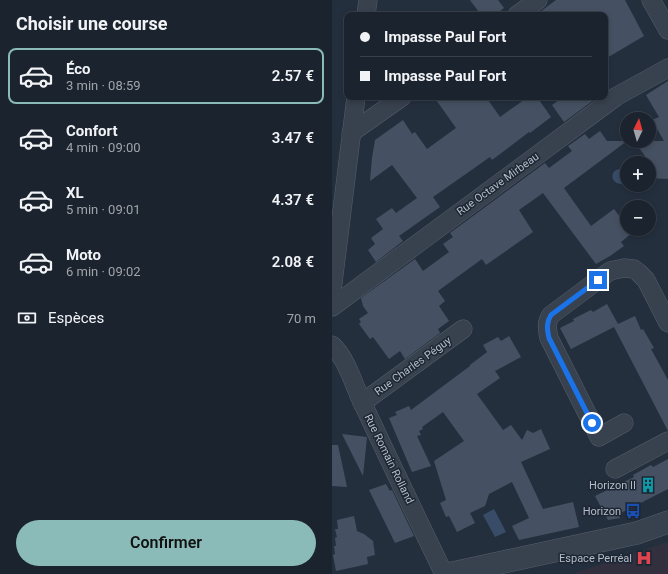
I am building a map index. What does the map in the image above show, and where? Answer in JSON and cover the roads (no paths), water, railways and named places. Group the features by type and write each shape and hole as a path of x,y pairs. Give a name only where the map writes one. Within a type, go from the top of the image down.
{"street":[{"path":"366,12 368,0"},
{"path":"521,12 538,0"},
{"path":"651,0 668,30"},
{"name":"Rue Octave Mirbeau","path":"332,307 617,96 668,68"},
{"path":"332,291 356,100"},
{"path":"351,133 398,100"},
{"path":"624,423 599,437 549,338 547,332 548,320 551,315 610,271 624,268 634,269 646,280 668,323"},
{"name":"Rue Charles Péguy","path":"362,403 463,330"},
{"name":"Rue Romain Rolland","path":"332,345 338,351 348,371 444,574"},
{"path":"615,469 668,442"},
{"path":"448,574 637,533 668,522"}],"water":[{"path":"620,169 620,184 614,181 613,178 613,174"},
{"path":"494,509 506,532 495,537 483,515"}],"place":[{"name":"Horizon II","path":"648,485"},
{"name":"Horizon","path":"633,511"},
{"name":"Espace Perréal","path":"644,558"}]}
